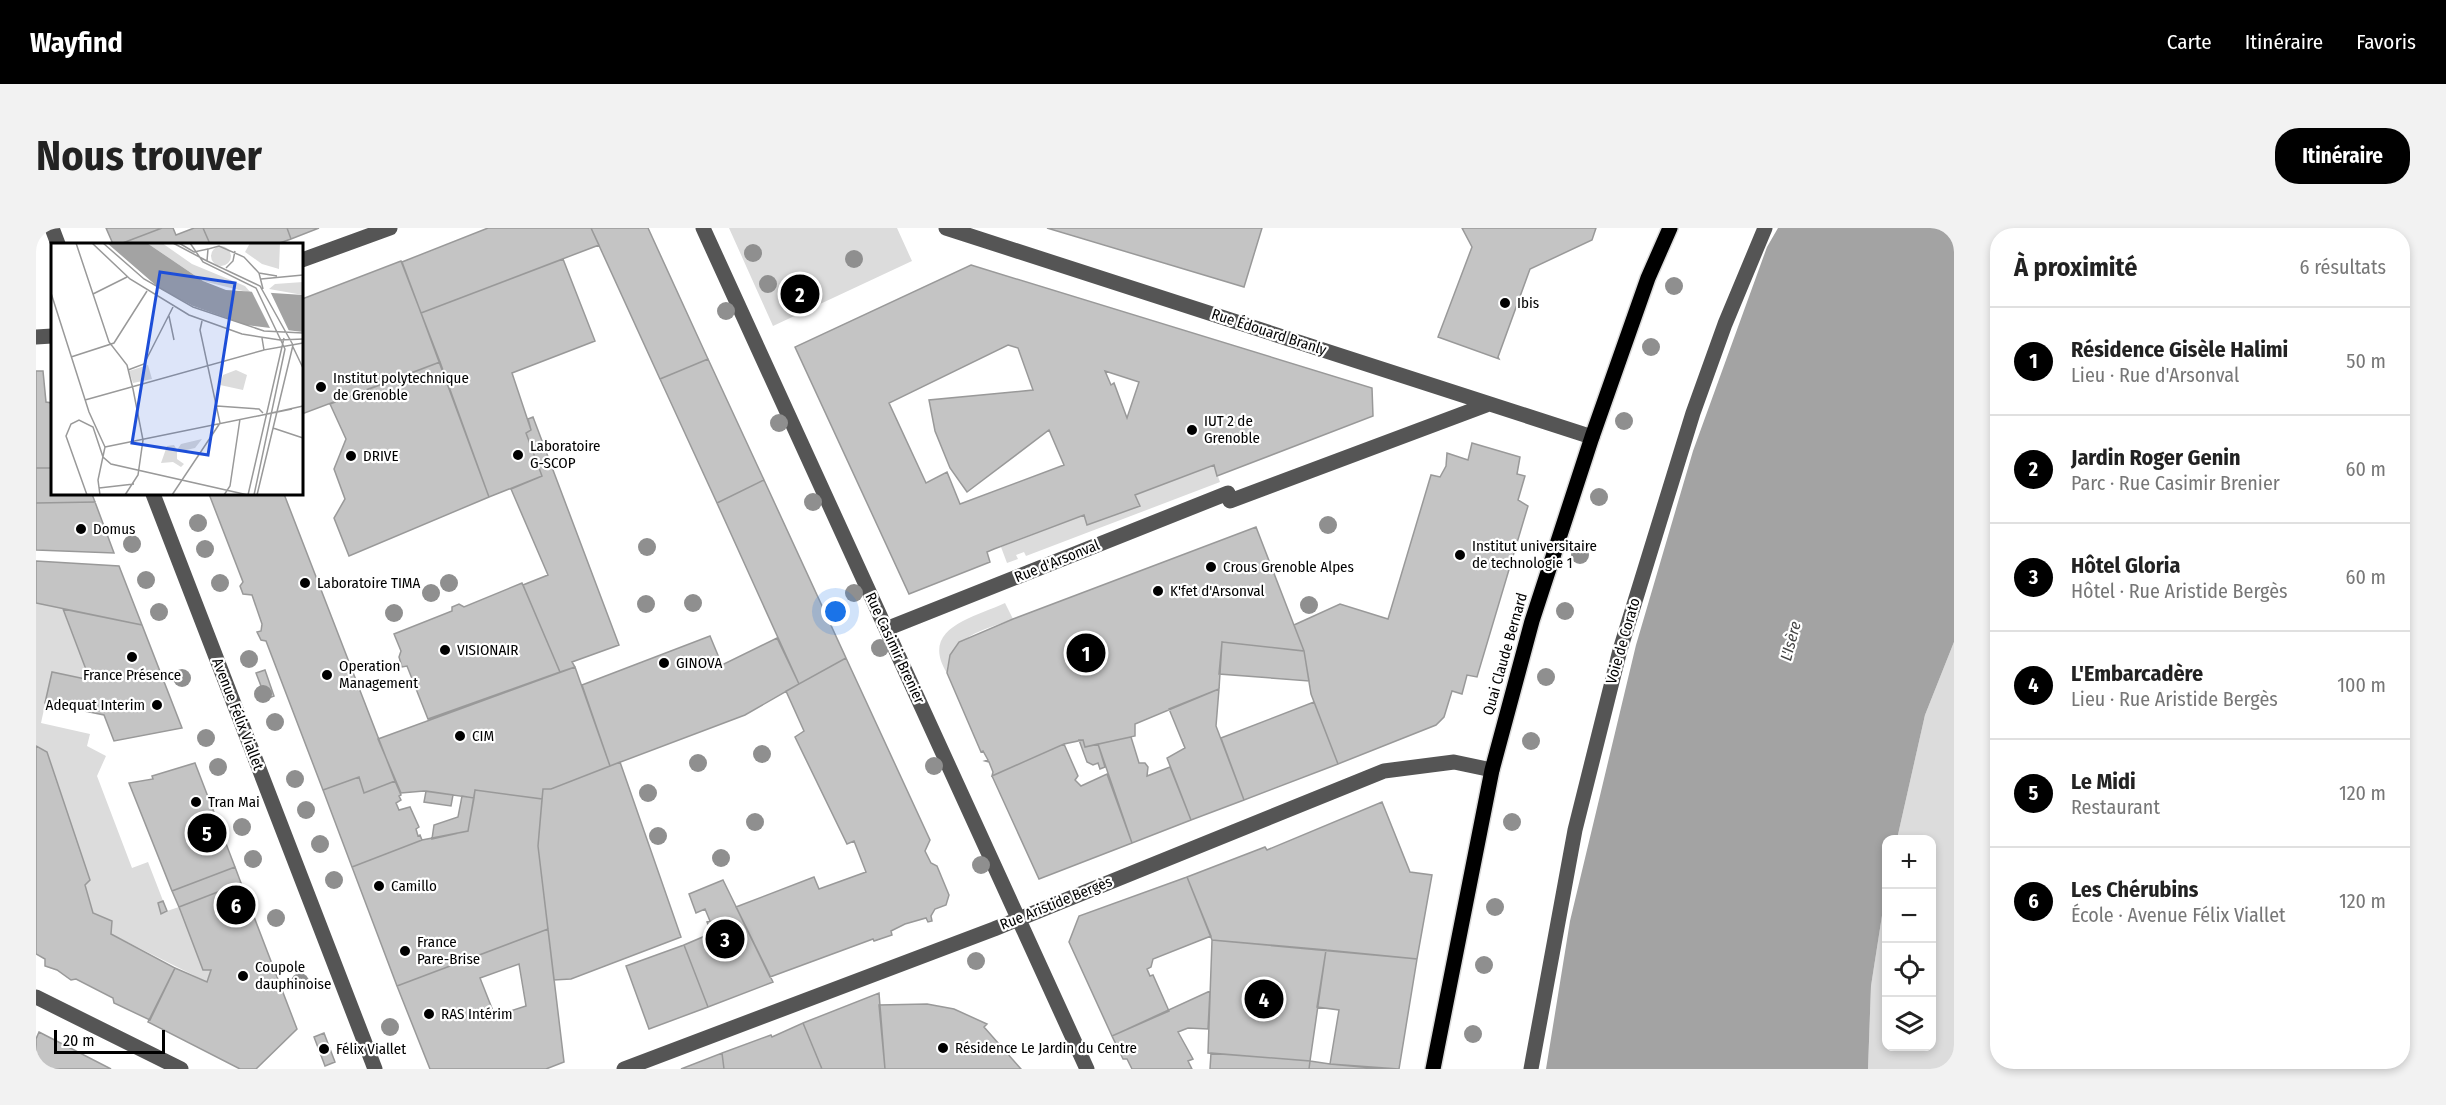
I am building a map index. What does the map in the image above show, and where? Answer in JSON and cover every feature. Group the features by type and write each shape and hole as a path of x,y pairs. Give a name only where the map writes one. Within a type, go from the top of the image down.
{"main road":[{"name":"Quai Claude Bernard","path":"1433,1069 1492,770 1532,621 1592,437 1648,278 1670,228"}],"street":[{"path":"52,228 58,243"},
{"path":"303,260 390,228"},
{"name":"Rue Casimir Brenier","path":"703,228 1087,1069"},
{"name":"Rue Édouard Branly","path":"946,228 1592,437"},
{"name":"Voie de Corato","path":"1531,1069 1575,830 1620,650 1693,413 1725,324 1765,228"},
{"path":"36,337 51,336"},
{"name":"Rue d'Arsonval","path":"886,629 1229,497 1489,404"},
{"name":"Avenue Félix Viallet","path":"153,495 375,1069"},
{"name":"Rue Aristide Bergès","path":"624,1069 1018,918 1384,771 1454,762 1492,770"},
{"path":"36,997 181,1069"}],"shaded area":[{"path":"729,228 897,228 912,261 773,326"},
{"path":"1214,465 1220,482 1026,556 1024,552 1016,555 1018,559 1007,563 1001,547 1084,515 1087,525 1139,506 1135,495"},
{"path":"36,603 62,608 90,680 52,672 41,723 90,734 87,746 106,756 97,776 132,868 148,862 167,911 179,907 203,970 211,970 207,982 111,934 112,921 93,913 85,885 90,880 47,752 36,746"},
{"path":"1005,603 1013,619 980,631 961,643 954,650 947,673 940,658 940,645 945,635 965,620"},
{"path":"1954,642 1954,1069 1868,1069 1871,986 1882,916 1882,1051 1936,1051 1936,835 1898,835 1925,715"}],"water":[{"name":"L'Isère","path":"1778,228 1954,228 1954,642 1925,715 1898,835 1882,835 1882,916 1871,986 1868,1069 1546,1069 1570,921 1636,645 1693,451 1767,247"}],"building":[{"path":"106,228 162,228 123,243 113,243"},
{"path":"162,228 173,228 176,235 194,228 203,228 210,243 123,243"},
{"path":"203,228 287,228 291,239 280,243 210,243"},
{"path":"287,228 319,228 291,239"},
{"path":"488,228 591,228 599,245 421,313 402,262"},
{"path":"591,228 648,228 708,359 660,379"},
{"path":"1047,228 1262,228 1244,287"},
{"path":"1462,228 1596,228 1592,240 1530,269 1499,359 1438,337 1472,247"},
{"path":"563,259 595,341 512,373 531,430 526,433 542,476 489,497 421,313"},
{"path":"401,261 440,362 303,414 303,299"},
{"name":"IUT 2 de Grenoble","path":"971,265 1372,388 1373,416 1217,476 1214,465 1135,495 1140,506 1087,525 1084,515 994,549 987,552 990,562 909,594 795,347","holes":["1008,345 1018,348 1033,390 929,400 935,431 950,468 967,492 1049,430 1064,465 960,504 947,472 926,483 889,403","1105,371 1139,382 1127,418 1114,383 1111,385"]},
{"path":"708,359 764,480 717,503 660,379"},
{"path":"440,362 489,497 349,556 334,518 345,499 334,469 346,439 330,404"},
{"path":"36,371 43,371 46,402 51,403 51,468 36,468"},
{"path":"533,417 619,645 572,662 575,667 560,672 523,585 548,575 511,489 542,476 526,433 531,430 528,419"},
{"name":"Institut universitaire de technologie 1","path":"1472,443 1520,457 1517,474 1525,476 1518,500 1528,506 1477,677 1467,675 1462,694 1452,691 1444,717 1436,725 1338,764 1311,694 1304,651 1294,625 1340,604 1388,619 1431,475 1440,477 1446,466 1447,453 1468,460"},
{"path":"36,468 51,468 51,495 92,495 95,502 36,503"},
{"path":"764,480 846,658 799,684 717,503"},
{"path":"209,495 284,495 395,781 364,793 359,777 323,790 266,641 261,640 257,632 261,631 262,624 252,595 243,594 240,586 243,582"},
{"path":"95,502 114,553 36,550 36,503"},
{"path":"1256,527 1304,651 1222,642 1219,689 1135,724 1135,736 1085,747 1083,740 1064,744 992,776 993,772 989,762 985,761 988,760 983,751 981,752 947,673 950,655 959,642 1013,619"},
{"path":"36,561 119,566 142,625 36,603"},
{"path":"522,583 560,672 428,719 407,666 402,667 399,657 401,651 394,634 452,611 452,607 459,604 464,607"},
{"path":"63,609 142,625 182,728 114,741 104,715 45,703 52,672 90,680"},
{"path":"710,636 722,665 777,638 799,684 745,715 610,766 582,685"},
{"path":"1222,642 1304,651 1309,681 1219,674"},
{"path":"846,658 930,840 925,851 931,863 937,866 949,895 946,905 935,909 931,916 932,921 928,922 926,918 905,924 891,931 892,935 874,941 873,939 770,977 736,907 814,877 819,889 866,872 854,841 847,844 795,737 804,731 786,691"},
{"path":"575,667 610,766 551,789 543,789 542,799 475,790 474,798 424,791 401,793 378,739"},
{"path":"265,670 274,696 266,699 256,673"},
{"path":"1219,689 1216,726 1244,800 1191,820 1167,758 1185,748 1169,709"},
{"path":"1314,702 1338,764 1244,800 1221,738"},
{"path":"1131,737 1139,763 1145,763 1148,767 1147,776 1170,767 1191,820 1132,843 1098,744"},
{"path":"1079,740 1083,740 1085,747 1098,744 1105,767 1100,769 1098,763 1093,765 1087,762"},
{"path":"1064,744 1078,776 1075,780 1081,786 1107,774 1132,843 1039,879 992,776"},
{"path":"36,746 47,752 90,880 85,885 93,913 112,921 111,934 175,968 150,1020 114,1003 113,998 45,966 45,959 36,954"},
{"path":"620,762 681,937 571,979 554,980 538,846 543,789 551,789"},
{"path":"195,763 235,867 172,891 129,783 153,779 152,776"},
{"path":"359,777 364,793 395,781 401,795 399,796 401,800 396,803 399,810 410,807 419,827 416,829 418,836 420,835 422,840 352,867 323,790"},
{"path":"475,790 542,799 538,846 548,929 397,986 352,867 422,840 468,831"},
{"path":"426,791 453,795 451,806 424,802"},
{"path":"462,796 474,798 468,831 432,839 434,825 458,817"},
{"path":"1382,802 1410,872 1432,875 1417,959 1212,940 1187,877 1265,847 1267,850"},
{"path":"235,867 241,883 179,907 172,891"},
{"path":"1187,877 1211,936 1153,959 1151,967 1147,969 1150,976 1153,975 1169,1011 1112,1036 1069,942 1079,916"},
{"path":"723,880 773,982 708,1007 684,945 712,933 707,922 710,921 705,909 696,913 689,894"},
{"name":"Coupole dauphinoise","path":"241,883 297,1029 256,1069 240,1069 148,1022 175,968 207,982 211,970 203,970 179,907"},
{"path":"163,901 167,911 161,914 158,903"},
{"path":"548,929 564,1062 546,1069 430,1069 397,986","holes":["519,964 526,1006 495,1016 480,978"]},
{"path":"1212,940 1326,950 1310,1061 1208,1053"},
{"path":"684,945 708,1007 649,1029 626,966"},
{"path":"1326,950 1417,959 1399,1069 1330,1064 1339,1010 1317,1007"},
{"path":"1210,991 1208,1029 1188,1028 1178,1032 1193,1059 1188,1061 1192,1069 1132,1069 1127,1059 1123,1059 1112,1036"},
{"path":"879,993 885,1069 822,1069 803,1023"},
{"name":"Résidence Le Jardin du Centre","path":"927,1004 954,1009 987,1024 984,1027 1021,1069 885,1069 879,1005"},
{"path":"803,1023 822,1069 724,1069 722,1053 771,1035 772,1037"},
{"path":"39,1032 111,1069 36,1069 36,1039"},
{"name":"Félix Viallet","path":"324,1033 335,1062 325,1066 314,1037"},
{"path":"722,1053 724,1069 681,1069"},
{"path":"1211,1053 1310,1061 1309,1069 1210,1069"},
{"path":"1310,1061 1330,1064 1382,1069 1309,1069"}],"place":[{"name":"Jardin Roger Genin","path":"800,294"},
{"name":"Ibis","path":"1505,303"},
{"name":"Institut polytechnique de Grenoble","path":"321,387"},
{"name":"IUT 2 de Grenoble","path":"1192,430"},
{"name":"Laboratoire G-SCOP","path":"518,455"},
{"name":"DRIVE","path":"351,456"},
{"name":"Domus","path":"81,529"},
{"name":"Institut universitaire de technologie 1","path":"1460,555"},
{"name":"Crous Grenoble Alpes","path":"1211,567"},
{"name":"Laboratoire TIMA","path":"305,583"},
{"name":"K'fet d'Arsonval","path":"1158,591"},
{"name":"VISIONAIR","path":"445,650"},
{"name":"Résidence Gisèle Halimi","path":"1086,653"},
{"name":"France Présence","path":"132,657"},
{"name":"GINOVA","path":"664,663"},
{"name":"Operation Management","path":"327,675"},
{"name":"Adequat Interim","path":"157,705"},
{"name":"CIM","path":"460,736"},
{"name":"Tran Mai","path":"196,802"},
{"name":"Le Midi","path":"207,833"},
{"name":"Camillo","path":"379,886"},
{"name":"Les Chérubins","path":"236,905"},
{"name":"Hôtel Gloria","path":"725,939"},
{"name":"France Pare-Brise","path":"405,951"},
{"name":"Coupole dauphinoise","path":"243,976"},
{"name":"L'Embarcadère","path":"1264,999"},
{"name":"RAS Intérim","path":"429,1014"},
{"name":"Résidence Le Jardin du Centre","path":"943,1048"},
{"name":"Félix Viallet","path":"324,1049"}]}
